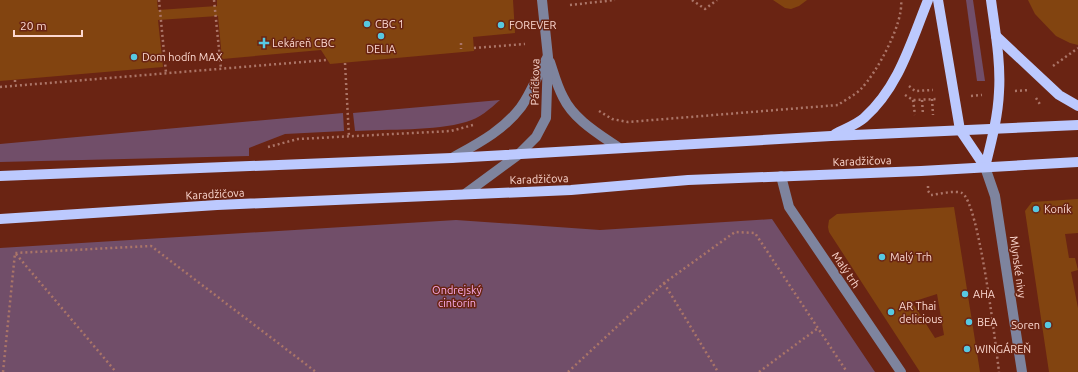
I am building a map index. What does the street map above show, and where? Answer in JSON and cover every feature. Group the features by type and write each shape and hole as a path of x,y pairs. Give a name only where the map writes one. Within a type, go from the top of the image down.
{"main road":[{"path":"831,136 863,119 887,93 898,75 928,0"},
{"name":"Mlynské nivy","path":"938,0 960,130 985,167"},
{"path":"985,167 994,129 999,83 996,36 991,0"},
{"path":"996,36 1058,95 1078,106"},
{"path":"0,176 518,155 831,136 1078,125"},
{"name":"Karadžičova","path":"0,219 217,206 571,190 688,180 931,170 1078,162"}],"street":[{"name":"Páričkova","path":"466,194 518,155 536,137 546,118 548,57 542,0"},
{"path":"548,57 563,98 570,109 594,132 619,148"},
{"path":"452,158 486,140 505,124 521,107 548,57"},
{"name":"Mlynské nivy","path":"985,167 995,196 1022,372"},
{"name":"Malý trh","path":"781,176 789,207 901,372"}],"path":[{"path":"159,0 166,73"},
{"path":"214,0 221,69"},
{"path":"570,5 615,0"},
{"path":"692,0 706,9 717,0"},
{"path":"595,109 612,119 628,122 838,104 860,90 882,58 902,10 901,0"},
{"path":"461,43 461,50"},
{"path":"474,48 525,44"},
{"path":"1053,66 1078,48"},
{"path":"0,87 327,60"},
{"path":"345,62 349,137"},
{"path":"15,80 15,85"},
{"path":"905,84 915,91 933,90"},
{"path":"1016,91 1034,89"},
{"path":"900,92 914,100 933,99 929,132"},
{"path":"914,100 915,115"},
{"path":"922,100 929,132"},
{"path":"260,150 298,139 451,131 478,124"},
{"path":"931,170 928,191 931,195 957,192 963,194 968,199 978,230 999,372"},
{"path":"931,170 940,194"},
{"path":"568,372 664,284 735,232 755,233 847,372"},
{"path":"15,253 151,246 316,372"},
{"path":"3,372 15,253"},
{"path":"15,253 116,372"},
{"path":"664,284 718,372"},
{"path":"759,372 818,328"}],"green space":[{"path":"966,0 973,0 985,81 977,81"},
{"path":"500,100 480,116 454,125 426,128 355,131 353,113"},
{"path":"343,113 344,131 285,134 249,148 249,156 0,162 0,144"},
{"name":"Ondrejský cintorín","path":"772,219 875,372 0,372 0,248 456,220 600,230"}],"building":[{"path":"0,0 157,0 158,10 217,6 217,0 513,0 515,33 473,37 474,51 330,64 321,50 222,59 218,16 158,20 163,67 0,81"},
{"path":"773,0 807,0 799,6 791,9 785,8"},
{"path":"1028,0 1078,0 1078,45 1056,36 1035,14"},
{"path":"1078,199 1078,233 1065,234 1069,258 1075,258 1078,270 1071,272 1078,308 1078,372 1049,372 1025,211 1032,202"},
{"path":"954,207 980,372 920,372 829,232 829,220 837,214","holes":["937,294 944,335 935,338 912,302"]}],"place":[{"name":"CBC 1","path":"367,24"},
{"name":"FOREVER","path":"501,25"},
{"name":"DELIA","path":"381,36"},
{"name":"Lekáreň CBC","path":"264,43"},
{"name":"Dom hodín MAX","path":"134,57"},
{"name":"Koník","path":"1036,209"},
{"name":"Malý Trh","path":"882,257"},
{"name":"AHA","path":"965,294"},
{"name":"AR Thai delicious","path":"891,312"},
{"name":"BEA","path":"969,322"},
{"name":"Soren","path":"1048,325"},
{"name":"WINGÁREŇ","path":"967,349"}]}
